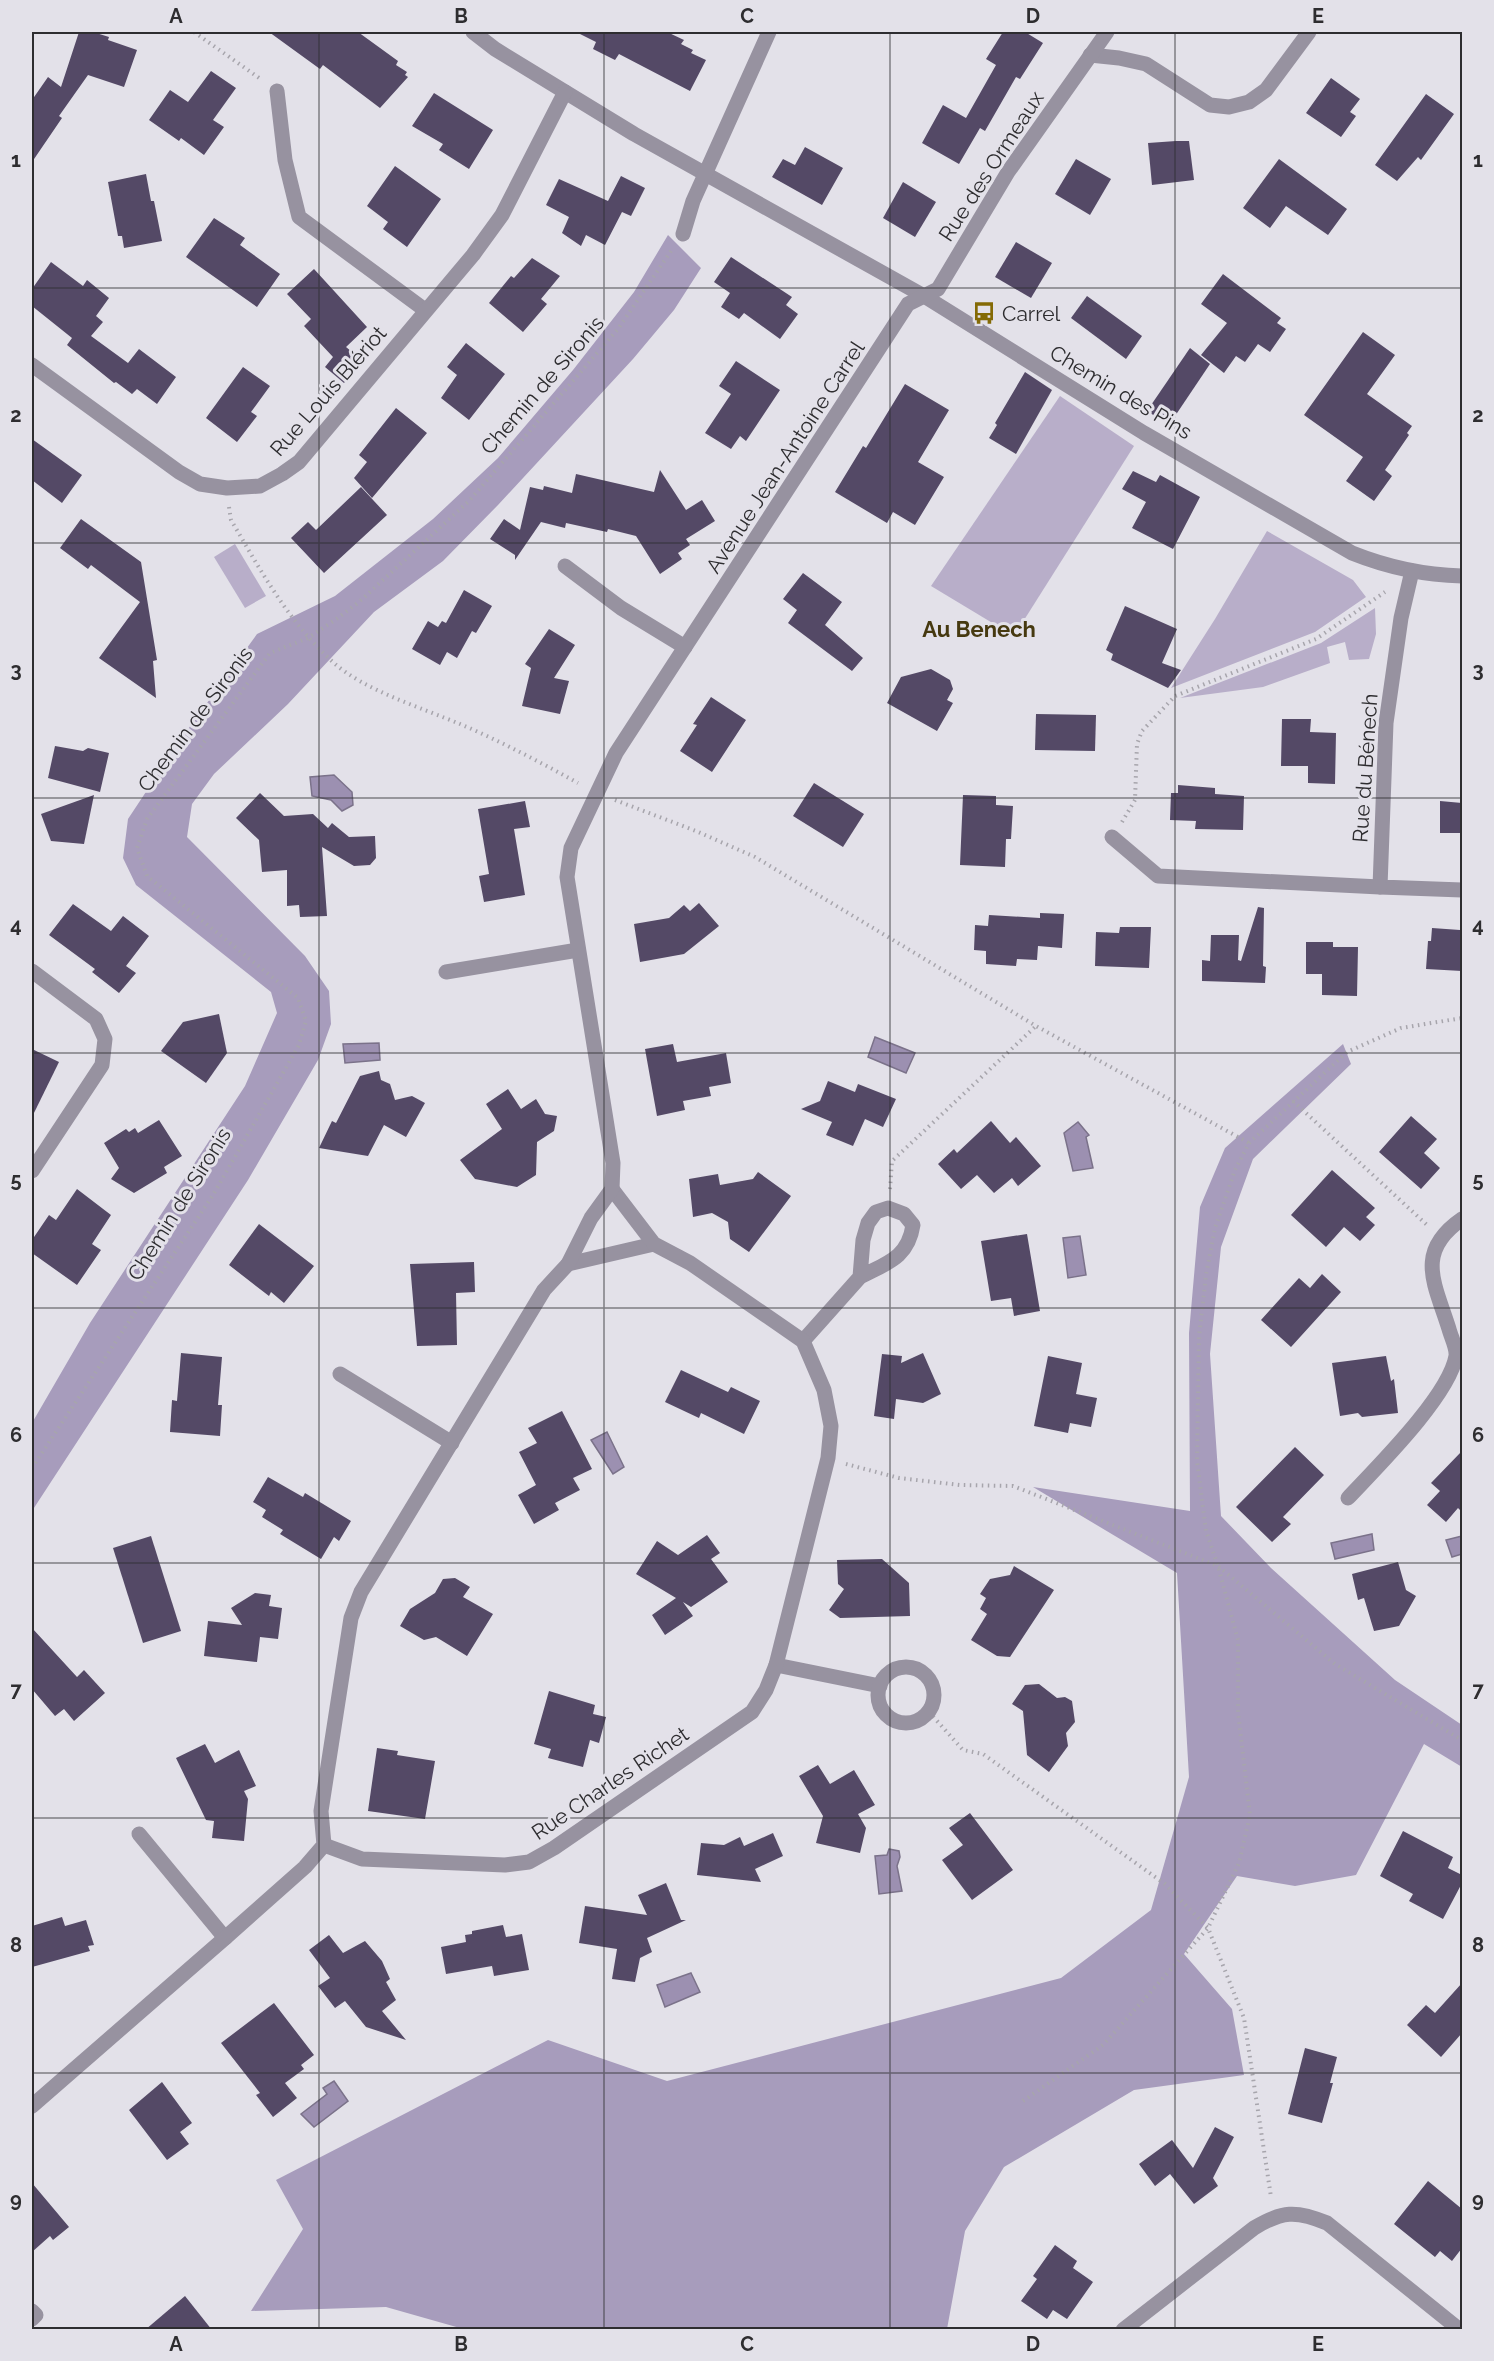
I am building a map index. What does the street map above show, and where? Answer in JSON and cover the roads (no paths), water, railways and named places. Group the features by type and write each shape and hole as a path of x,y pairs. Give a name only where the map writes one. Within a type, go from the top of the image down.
{"street":[{"name":"Chemin des Pins","path":"473,32 495,49 565,92 706,175 924,296 1144,433 1352,553 1378,564 1412,571 1462,576"},
{"path":"682,234 693,201 769,32"},
{"name":"Rue des Ormeaux","path":"924,296 938,289 1008,172 1107,32"},
{"path":"1090,55 1146,64 1210,105 1229,107 1250,102 1266,90 1309,32"},
{"path":"277,91 285,160 299,217 425,310"},
{"name":"Rue Louis Blériot","path":"32,365 179,472 200,484 227,488 260,486 299,462 473,255 502,215 565,92"},
{"name":"Avenue Jean-Antoine Carrel","path":"612,1189 613,1163 567,877 571,848 616,753 909,304 924,296"},
{"path":"566,566 621,608 685,647"},
{"name":"Rue du Bénech","path":"1380,887 1386,723 1401,618 1412,571"},
{"path":"1112,837 1158,876 1462,890"},
{"path":"446,972 578,950"},
{"path":"32,970 96,1018 105,1039 102,1065 32,1171"},
{"path":"32,2106 305,1867 324,1845 321,1811 351,1618 361,1593 544,1290 568,1264 591,1218 612,1189 654,1244 690,1263 803,1341 860,1277 896,1259 911,1242 913,1225 904,1214 888,1208 876,1212 868,1223 863,1240 860,1277"},
{"path":"1348,1498 1419,1420 1449,1375 1457,1354 1435,1286 1431,1265 1441,1238 1462,1219"},
{"path":"568,1264 654,1244"},
{"name":"Rue Charles Richet","path":"324,1845 362,1859 505,1865 529,1862 554,1848 752,1712 766,1690 776,1665 828,1458 831,1426 824,1390 803,1341"},
{"path":"340,1374 452,1443"},
{"path":"776,1665 880,1686"},
{"path":"900,1668 914,1668 925,1675 933,1686 934,1700 929,1712 916,1722 900,1723 886,1715 879,1701 880,1686 888,1674 900,1668"},
{"path":"139,1834 225,1938"},
{"path":"1123,2330 1254,2228 1274,2216 1308,2215 1327,2223 1460,2330"},
{"path":"32,2311 36,2315 32,2319"}],"place":[{"name":"Carrel","path":"984,313"}],"district":[{"name":"Au Benech","path":"979,629"}]}
